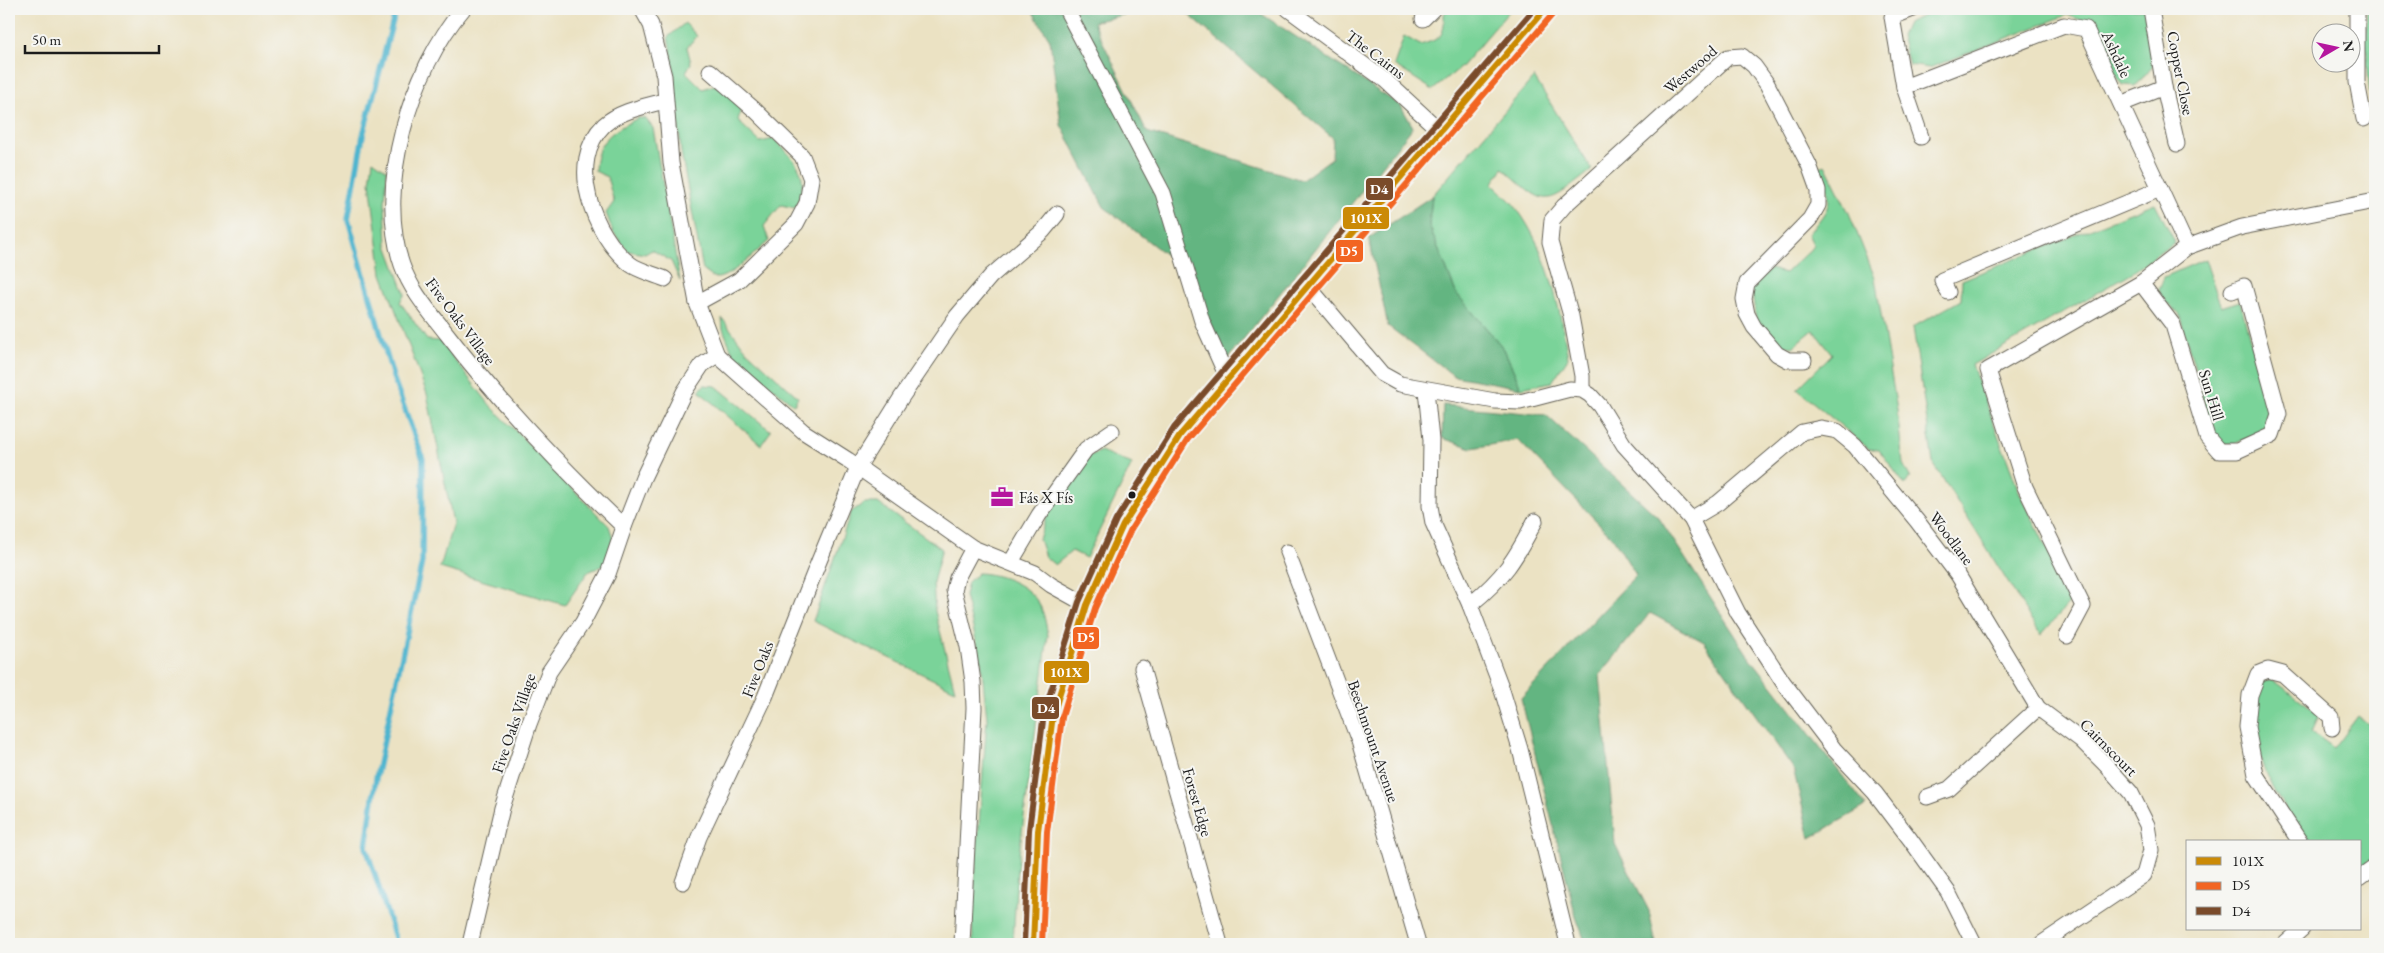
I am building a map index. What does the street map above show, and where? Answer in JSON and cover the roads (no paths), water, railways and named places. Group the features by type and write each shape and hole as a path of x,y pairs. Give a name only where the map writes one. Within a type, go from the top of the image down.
{"main road":[{"path":"1033,944 1038,831 1053,715 1088,605 1124,526 1174,442 1545,9"}],"street":[{"name":"Five Oaks Village","path":"463,9 441,38 428,60 410,105 399,149 393,205 396,243 402,266 414,291 477,373 588,493 624,527"},
{"path":"642,9 650,25 664,76 664,101 671,163 697,303 717,354 804,432 858,467 973,548 1035,573 1051,585 1088,605"},
{"path":"1066,9 1163,194 1202,321 1228,379"},
{"name":"The Cairns","path":"1288,9 1386,81 1440,131"},
{"path":"1913,9 1889,13 1904,87 1921,137"},
{"name":"Copper Close","path":"2151,9 2164,87 2177,144"},
{"path":"2357,9 2357,82 2364,119"},
{"name":"Ashdale","path":"1904,87 2064,25 2086,29 2188,247"},
{"name":"Westwood","path":"1582,390 1582,376 1571,316 1550,242 1552,220 1564,206 1728,57 1742,56 1754,66 1767,84 1809,165 1818,190 1818,205 1810,218 1746,283 1744,299 1754,327 1777,354 1788,360 1804,360"},
{"path":"697,303 739,280 796,224 807,203 811,179 802,156 756,111 710,71"},
{"path":"2121,104 2164,87"},
{"path":"664,101 642,106 605,124 591,143 585,166 588,192 600,225 612,246 631,265 664,279"},
{"path":"1948,292 1942,280 2160,189"},
{"path":"2067,636 2083,606 2024,487 1988,370 2141,283 2188,247 2242,227 2375,201"},
{"name":"Five Oaks","path":"683,882 699,837 765,696 858,467 900,398 957,316 991,276 1043,231 1057,214"},
{"name":"Sun Hill","path":"2141,283 2173,325 2207,437 2219,451 2237,451 2272,435 2279,414 2244,286 2232,291"},
{"path":"1308,286 1382,374 1400,384 1495,401 1520,402 1570,389 1582,390 1590,395 1600,406 1624,445 1691,519 1738,613 1783,682 1834,749 1875,793 1910,839 1948,892 1974,944"},
{"name":"Five Oaks Village","path":"470,944 502,808 529,724 549,672 583,622 608,574 624,527 660,440 684,392 702,365 717,354"},
{"path":"1426,390 1431,440 1430,506 1433,523 1470,604 1501,687 1568,944"},
{"name":"Woodlane","path":"1691,519 1718,502 1802,432 1821,428 1837,431 1855,446 1918,521 1958,575 2038,708"},
{"path":"1011,562 1039,515 1086,449 1112,431"},
{"path":"1470,604 1496,584 1517,556 1535,522"},
{"path":"962,944 974,708 973,682 968,647 954,590 957,578 973,548"},
{"name":"Beechmount Avenue","path":"1287,552 1359,741 1418,944"},
{"name":"Forest Edge","path":"1142,668 1220,944"},
{"path":"2299,840 2256,775 2247,727 2250,695 2258,674 2268,670 2283,674 2331,717 2332,728"},
{"path":"1928,797 1949,790 2038,708"},
{"name":"Cairnscourt","path":"2038,708 2081,740 2131,794 2147,825 2151,850 2144,875 2041,944"},
{"path":"2362,876 2375,866"},
{"path":"2285,944 2301,930"}],"waterway":[{"path":"396,9 363,135 348,219 393,377 423,459 422,562 376,778 366,847 397,944"}],"place":[{"name":"Fás X Fís","path":"1002,497"}]}
